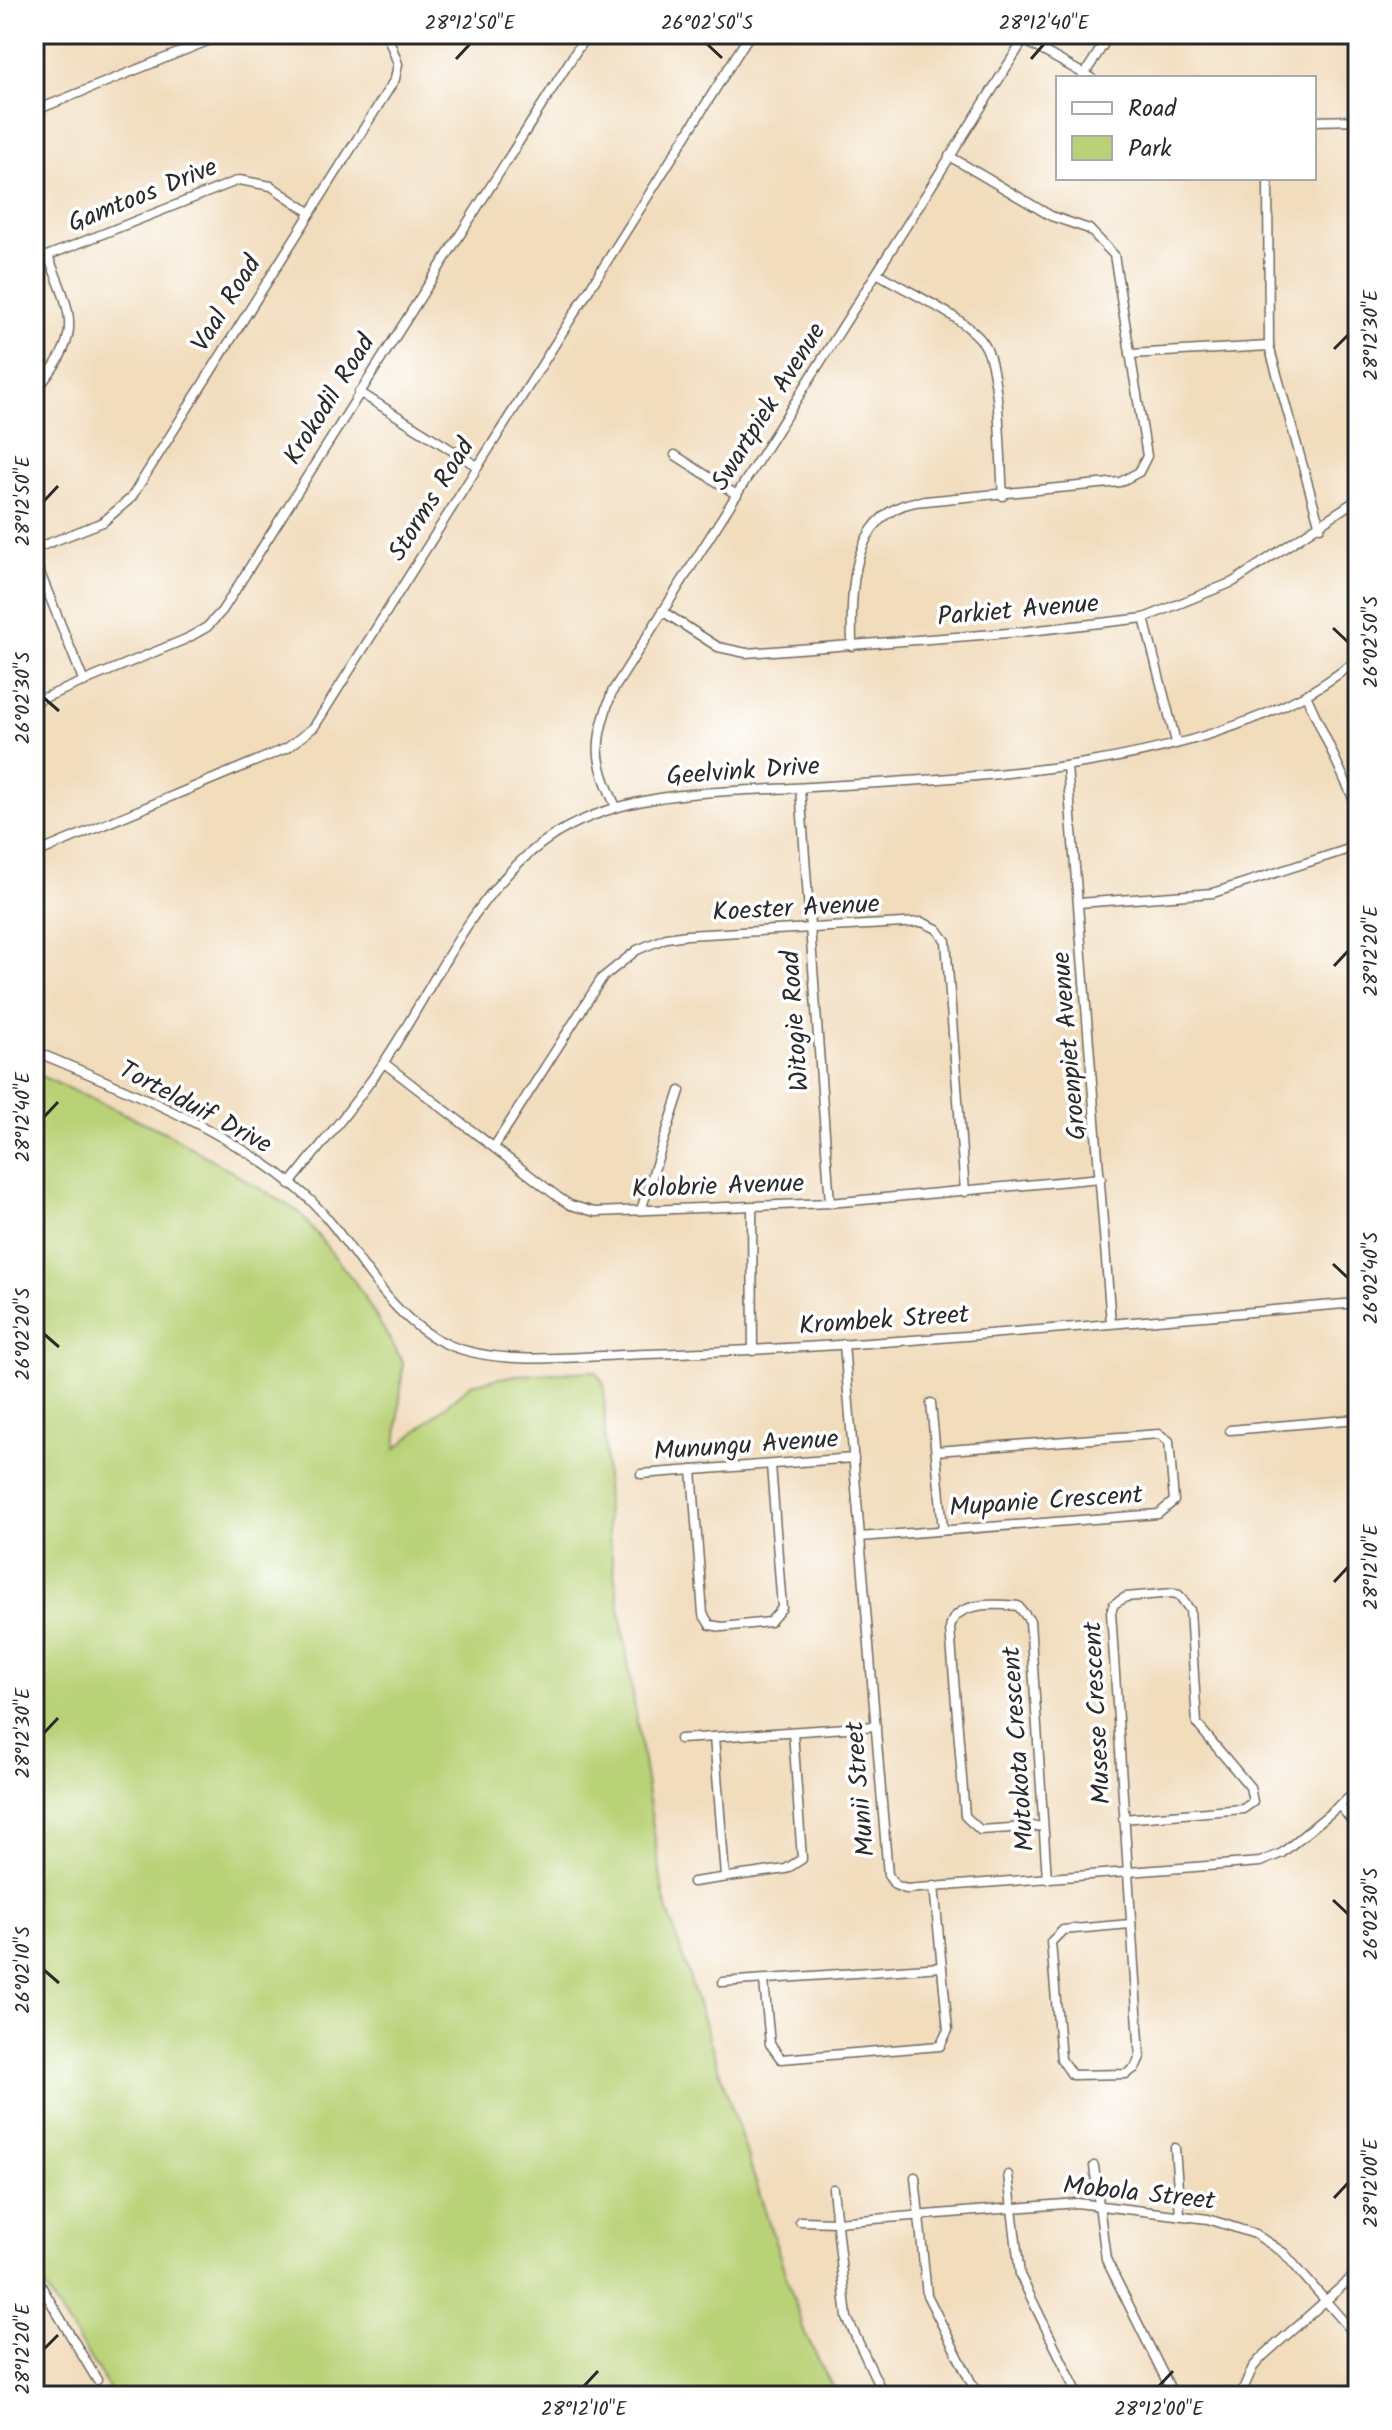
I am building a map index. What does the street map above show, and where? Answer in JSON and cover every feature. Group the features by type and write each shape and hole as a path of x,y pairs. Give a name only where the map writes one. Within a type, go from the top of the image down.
{"street":[{"path":"34,111 225,34"},
{"name":"Vaal Road","path":"34,549 94,526 123,508 308,211 395,79 398,64 387,34"},
{"name":"Krokodil Road","path":"34,702 186,639 214,620 587,34"},
{"name":"Storms Road","path":"34,854 287,748 306,735 358,659 750,34"},
{"path":"1013,34 1086,76"},
{"path":"1089,76 1110,34"},
{"name":"Swartpiek Avenue","path":"616,807 599,768 599,735 612,692 1023,41"},
{"path":"1316,121 1358,120"},
{"path":"852,646 852,578 866,542 881,520 907,504 1120,482 1139,472 1147,456 1118,269 1107,245 1089,229 1051,216 949,156"},
{"name":"Gamtoos Drive","path":"34,261 239,180 271,186 308,211"},
{"path":"1268,180 1269,346 1320,527"},
{"path":"34,393 67,343 72,326 69,309 48,256"},
{"path":"877,273 954,319 985,345 993,370 1003,496"},
{"path":"1130,354 1269,346"},
{"path":"359,392 477,466"},
{"path":"675,455 737,495"},
{"name":"Parkiet Avenue","path":"662,611 718,647 736,652 852,646 1144,618 1233,582 1358,499"},
{"path":"34,558 84,682"},
{"path":"1144,618 1176,742"},
{"name":"Geelvink Drive","path":"290,1184 384,1063 484,904 507,874 555,835 616,807 674,796 1067,766 1238,725 1306,695 1358,660"},
{"path":"1306,695 1353,781 1358,809"},
{"name":"Groenpiet Avenue","path":"1067,766 1111,1323"},
{"name":"Witogie Road","path":"800,788 830,1203"},
{"path":"1079,903 1213,893 1358,846"},
{"name":"Koester Avenue","path":"494,1147 592,990 625,958 666,938 922,922 944,936 965,1192"},
{"name":"Tortelduif Drive","path":"34,1051 185,1119 290,1184 321,1211 385,1294 419,1328"},
{"name":"Kolobrie Avenue","path":"384,1063 570,1205 595,1212 830,1203 1101,1178"},
{"path":"641,1210 680,1091"},
{"path":"752,1207 753,1351"},
{"name":"Krombek Street","path":"419,1328 449,1345 500,1356 753,1351 1358,1303"},
{"name":"Munii Street","path":"844,1344 888,1875 902,1888 1127,1873 1272,1858 1358,1790"},
{"path":"931,1403 943,1529"},
{"path":"1230,1430 1358,1419"},
{"name":"Mupanie Crescent","path":"860,1537 1158,1514 1170,1506 1174,1493 1169,1441 1159,1434 936,1451"},
{"name":"Munungu Avenue","path":"641,1474 854,1458"},
{"path":"692,1470 703,1614 710,1625 722,1627 774,1620 782,1608 771,1465"},
{"name":"Musese Crescent","path":"1123,1819 1243,1809 1253,1802 1250,1787 1197,1724 1190,1610 1179,1595 1173,1593 1126,1597 1112,1608 1123,1819 1127,1873 1139,2061 1126,2074 1072,2075 1061,2059 1051,1942 1063,1930 1130,1924"},
{"name":"Mutokota Crescent","path":"1043,1826 980,1830 965,1816 952,1620 967,1608 1014,1605 1029,1617 1047,1879"},
{"path":"680,1739 876,1726"},
{"path":"693,1882 786,1869 802,1859 793,1732"},
{"path":"714,1737 725,1876"},
{"path":"1339,1805 1358,1828"},
{"path":"764,1981 770,2044 777,2057 785,2060 930,2049 944,2043 948,2030 934,1886"},
{"path":"723,1982 942,1967"},
{"path":"1175,2148 1180,2214"},
{"path":"1094,2166 1106,2259 1174,2396"},
{"path":"1008,2175 1024,2286 1079,2396"},
{"path":"915,2177 927,2295 978,2396"},
{"path":"833,2189 847,2318 884,2396"},
{"name":"Mobola Street","path":"800,2221 836,2222 1013,2207 1098,2205 1180,2214 1255,2234 1284,2253 1358,2338"},
{"path":"1240,2396 1253,2367 1358,2272"},
{"path":"34,2274 97,2380"},
{"path":"1344,2396 1358,2383"}],"green space":[{"path":"34,1073 167,1133 299,1212 357,1285 403,1362 396,1449 471,1384 515,1375 595,1371 604,1384 607,1525 664,1899 805,2334 837,2396 114,2396 45,2288 34,2262"}]}
